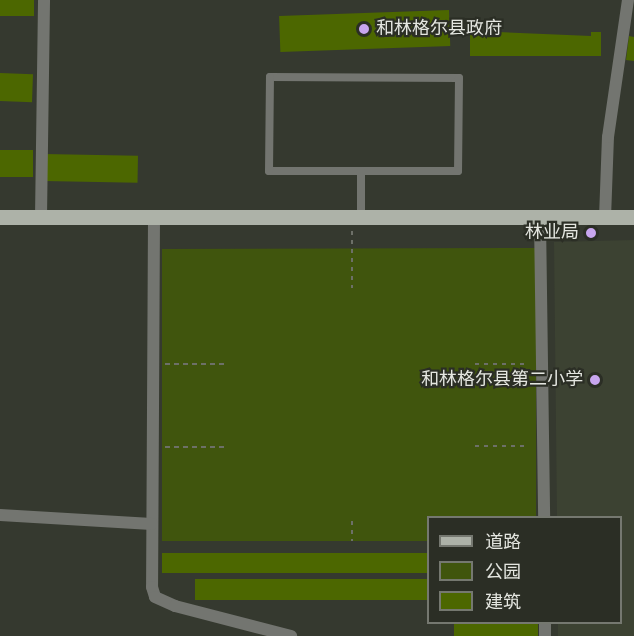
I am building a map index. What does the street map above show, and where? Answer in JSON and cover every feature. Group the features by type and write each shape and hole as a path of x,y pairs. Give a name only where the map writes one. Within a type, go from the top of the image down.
{"main road":[{"path":"0,217 540,220 634,217"}],"street":[{"path":"41,217 44,0"},
{"path":"605,218 608,137 628,0"},
{"path":"154,218 152,524 155,597 291,636"},
{"path":"540,220 544,516"},
{"path":"0,515 152,524"}],"lane":[{"path":"270,77 459,78 458,171 361,171 269,171 270,77"},
{"path":"356,219 361,171"}],"path":[{"path":"352,288 356,219"},
{"path":"153,364 224,364"},
{"path":"475,364 542,364"},
{"path":"475,446 543,446"},
{"path":"153,447 224,447"},
{"path":"352,521 352,541"}],"shaded area":[{"name":"和林格尔县第二小学","path":"634,240 634,636 558,636 558,624 622,624 622,516 557,516 554,242"}],"green space":[{"path":"536,248 536,516 427,516 427,541 162,541 162,249"}],"building":[{"path":"0,0 34,0 34,16 0,16"},
{"name":"和林格尔县政府","path":"449,10 450,46 280,52 279,16"},
{"path":"470,32 480,32 479,36 498,36 498,32 591,36 591,32 601,32 601,56 470,56"},
{"path":"629,36 634,37 634,61 626,60"},
{"path":"0,73 33,74 32,102 0,101"},
{"path":"0,150 33,150 33,177 0,177"},
{"path":"44,154 138,156 138,183 44,181"},
{"path":"162,553 427,553 427,573 162,573"},
{"path":"195,579 427,579 427,600 195,600"},
{"path":"454,624 538,624 538,636 454,636"}],"place":[{"name":"和林格尔县政府","path":"364,29"},
{"name":"林业局","path":"591,233"},
{"name":"和林格尔县第二小学","path":"595,380"}]}
